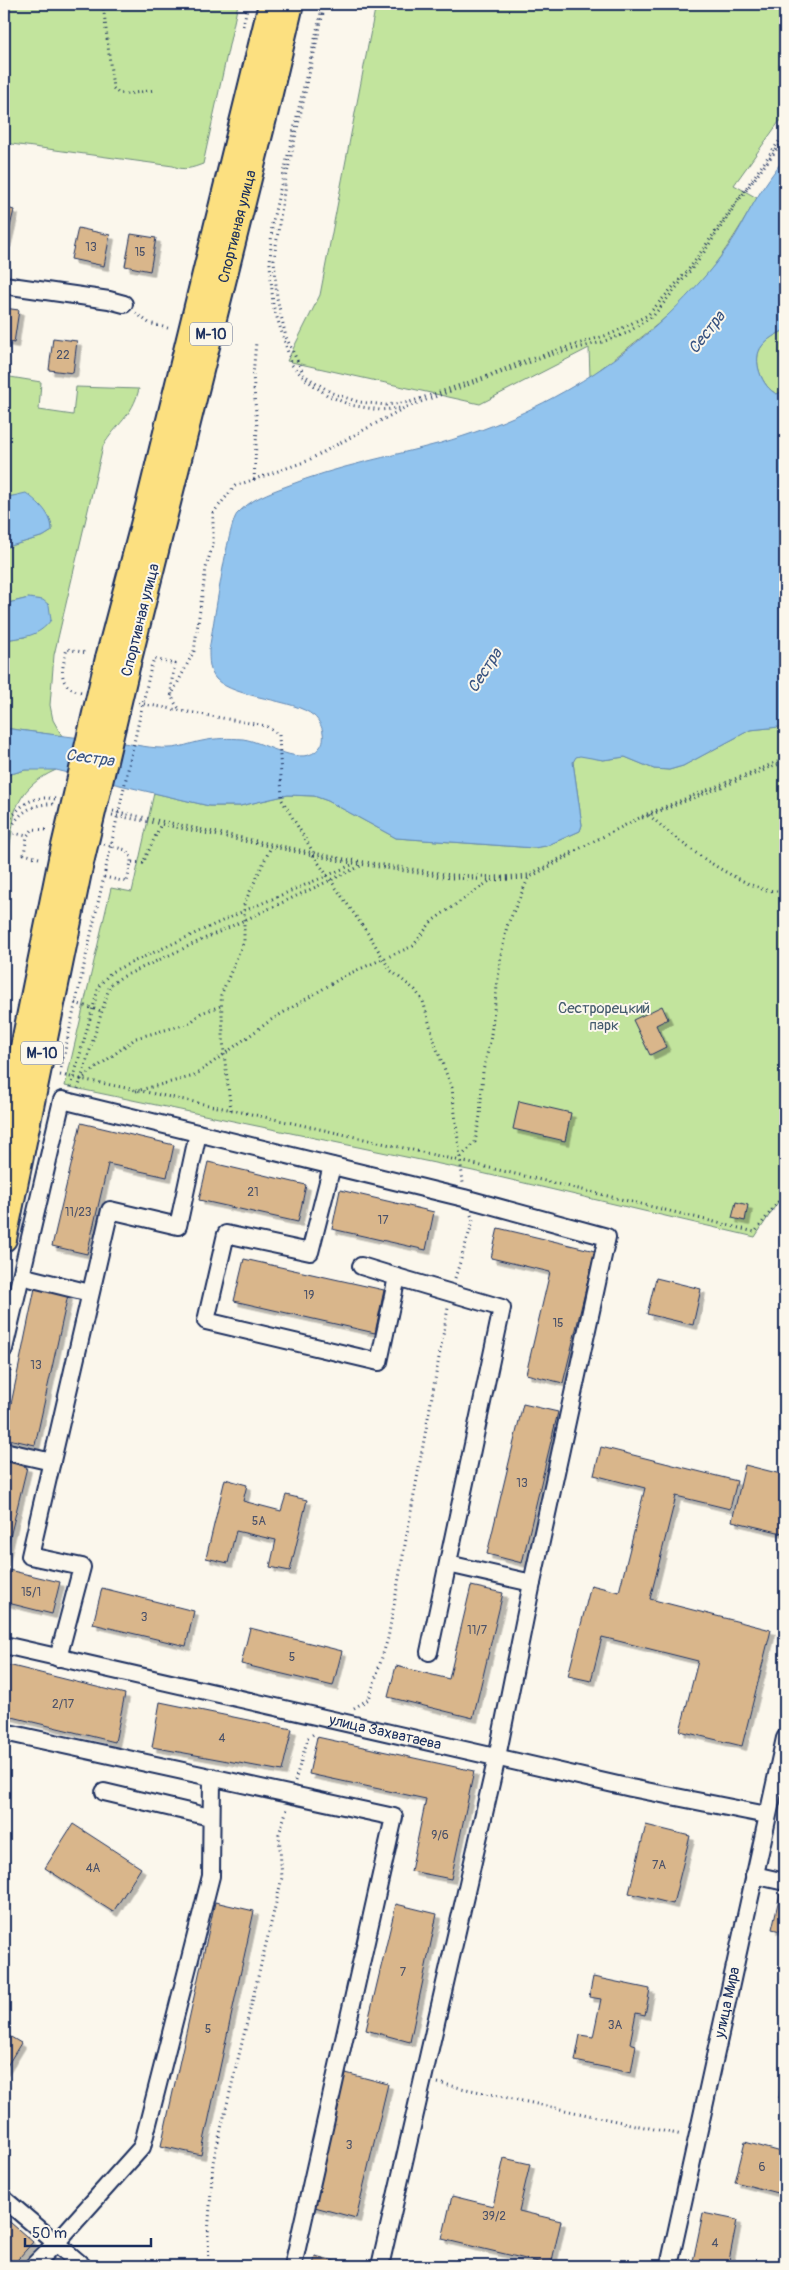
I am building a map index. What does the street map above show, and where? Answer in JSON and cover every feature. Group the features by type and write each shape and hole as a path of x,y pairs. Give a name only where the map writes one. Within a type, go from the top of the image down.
{"highway":[{"name":"Спортивная улица","path":"119,660 160,458 271,4"},
{"name":"Спортивная улица","path":"4,1141 60,861 119,660 259,138 291,4"},
{"name":"Спортивная улица","path":"4,1239 60,861"}],"street":[{"path":"4,285 109,300 124,304"},
{"path":"8,1354 21,1276 62,1100 464,1198 607,1237 532,1582 497,1757 380,2266"},
{"path":"58,1658 82,1567 30,1556 110,1210 178,1226 198,1133"},
{"path":"332,1166 310,1252 226,1234 206,1321 380,1362 397,1276"},
{"path":"362,1266 450,1294 502,1308 429,1652"},
{"path":"21,1276 90,1293"},
{"path":"4,1451 52,1462"},
{"path":"448,1564 532,1582"},
{"name":"улица Захватаева","path":"4,1645 631,1788 767,1815"},
{"path":"4,1732 394,1817 292,2266"},
{"name":"улица Мира","path":"668,2266 785,1738"},
{"path":"33,2266 142,2147 211,1876 210,1817 212,1778"},
{"path":"104,1792 210,1817"},
{"path":"754,1875 785,1882"},
{"path":"4,2200 83,2266"}],"path":[{"path":"102,4 113,88 118,93 127,94 155,90"},
{"path":"324,4 286,178 274,259 277,298 286,337 304,375 332,393 359,402 386,405 410,402 487,376 531,358 611,334 648,315 689,269 785,133"},
{"path":"324,4 272,224 270,264 273,305 292,365 304,378 327,395 350,405 380,410 404,408"},
{"path":"171,696 194,651 206,568 213,543 213,513 235,486 307,461 404,408 550,355 602,342 627,332 654,315 698,261 738,201 785,138"},
{"path":"149,323 171,329"},
{"path":"254,480 258,427 253,375 256,342"},
{"path":"62,665 67,649 119,660 154,659 175,664 171,696 174,704 182,710 266,726 279,735 282,800 313,854 390,970 415,990 423,1001 436,1047 452,1088 464,1198 473,1221 450,1294 438,1359"},
{"path":"119,660 105,872 60,1075 461,1159 754,1232 785,1196"},
{"path":"71,1102 73,1078 99,986 111,972 244,911 357,863 452,878 492,880 528,878 635,821 785,760"},
{"path":"105,809 357,863 451,875 502,877 528,875 647,814 785,760"},
{"path":"4,825 27,801 48,798 57,800"},
{"path":"649,815 678,841 721,868 764,890 785,891"},
{"path":"104,877 127,882 131,862 143,863 161,824 313,854"},
{"path":"4,833 10,832 28,836"},
{"path":"232,1110 224,1054 221,995 244,941 244,904 271,847"},
{"path":"24,854 60,861"},
{"path":"71,1102 80,1080 110,985 120,978 363,865"},
{"path":"461,1159 475,1142 480,1116 483,1071 490,1042 501,955 507,926 528,878"},
{"path":"134,1091 194,1076 271,1020 346,975 413,946 432,921 492,880"},
{"path":"76,1003 101,1011"},
{"path":"80,1080 136,1038 190,1023 201,1013 221,1006"},
{"path":"4,1374 8,1354"},
{"path":"4,1396 8,1354"},
{"path":"423,2080 696,2138"}],"green space":[{"path":"4,4 238,4 203,164 184,169 4,143"},
{"path":"376,4 785,4 785,118 779,122 734,185 757,198 728,246 683,302 590,377 589,348 480,404 287,361 320,295"},
{"path":"785,330 785,390 777,394 763,380 758,365 758,358 764,343"},
{"path":"4,376 41,382 39,410 73,415 76,387 139,389 128,413 103,446 54,655 50,705 53,720 62,736 4,728 4,640 25,637 29,598 4,604 4,548 44,536 52,531 47,515 36,503 20,497 4,498"},
{"name":"Сестрорецкий парк","path":"785,724 785,1203 778,1202 755,1237 473,1171 65,1086 111,888 132,892 154,793 209,806 240,806 288,795 314,796 328,801 396,838 534,848 546,846 580,831 582,825 573,762 575,757 580,755 603,760 625,757 654,769 669,770 683,766 750,730 779,727"},
{"path":"25,770 56,770 42,777 31,786 18,804 15,811 4,883 4,776"}],"water":[{"name":"Сестра","path":"785,157 785,330 764,343 759,352 758,365 763,380 772,391 777,394 785,390 785,704 783,709 785,710 785,724 779,727 750,730 683,766 669,770 654,769 625,757 603,760 576,757 573,762 582,825 580,831 546,846 534,848 396,838 328,801 314,796 288,795 240,806 209,806 56,770 25,770 4,776 4,728 163,748 177,747 212,739 243,739 294,755 304,756 313,753 320,747 323,739 321,727 314,716 292,705 250,695 225,686 216,679 211,669 209,650 217,600 229,537 237,514 248,504 260,497 306,479 344,467 441,443 483,429 524,412 563,392 601,369 637,342 670,313 700,281 732,242 762,189"},
{"path":"26,493 47,514 52,531 44,536 4,548 4,498"},
{"path":"29,598 43,600 49,605 51,620 36,633 4,640 4,604"}],"building":[{"path":"4,207 14,210 6,243 4,242"},
{"path":"78,228 110,235 104,266 71,259"},
{"path":"131,234 156,238 150,271 125,266"},
{"path":"4,308 19,310 14,343 4,341"},
{"path":"53,338 77,341 73,373 49,370"},
{"path":"662,1006 668,1019 656,1025 666,1047 650,1055 633,1020"},
{"path":"519,1101 571,1113 565,1141 513,1129"},
{"path":"81,1123 174,1145 167,1177 108,1164 87,1254 52,1246"},
{"path":"208,1162 306,1185 298,1222 199,1200"},
{"path":"340,1190 434,1212 426,1250 332,1229"},
{"path":"736,1202 748,1205 745,1221 732,1218"},
{"path":"498,1228 595,1251 563,1383 526,1374 550,1272 491,1258"},
{"path":"244,1259 384,1290 375,1333 234,1301"},
{"path":"656,1278 701,1289 693,1325 647,1314"},
{"path":"35,1288 68,1295 35,1445 4,1438"},
{"path":"523,1404 558,1412 522,1563 487,1554"},
{"path":"601,1447 737,1481 730,1509 676,1496 650,1599 771,1630 742,1746 680,1731 698,1661 602,1637 591,1681 568,1676 591,1585 619,1592 645,1488 594,1475"},
{"path":"4,1461 27,1467 4,1562"},
{"path":"745,1465 785,1475 785,1519 782,1533 732,1521"},
{"path":"225,1479 247,1485 243,1501 281,1511 286,1495 307,1500 290,1571 270,1567 276,1540 236,1531 228,1563 206,1558"},
{"path":"4,1569 60,1582 52,1614 4,1602"},
{"path":"471,1586 503,1593 473,1718 388,1697 396,1666 449,1679"},
{"path":"102,1588 194,1611 186,1646 93,1624"},
{"path":"250,1628 342,1651 333,1686 241,1664"},
{"path":"4,1664 125,1694 115,1742 4,1715"},
{"path":"160,1702 292,1729 282,1771 152,1747"},
{"path":"317,1737 474,1771 451,1879 411,1871 426,1799 309,1774"},
{"path":"73,1824 141,1868 113,1912 45,1868"},
{"path":"646,1825 690,1836 673,1904 629,1893"},
{"path":"780,1894 785,1895 785,1932 772,1929"},
{"path":"215,1902 254,1911 201,2155 161,2146"},
{"path":"396,1904 437,1914 410,2042 366,2030"},
{"path":"593,1977 650,1989 645,2015 636,2013 630,2043 636,2045 631,2073 575,2061 580,2035 593,2037 601,1999 589,1997"},
{"path":"4,2033 21,2043 4,2071"},
{"path":"785,2067 785,2099 779,2098"},
{"path":"342,2072 388,2084 356,2218 311,2206"},
{"path":"745,2142 785,2153 785,2195 735,2182"},
{"path":"504,2158 530,2164 519,2211 561,2221 551,2265 442,2239 452,2196 493,2206"},
{"path":"703,2213 737,2220 728,2266 692,2266"},
{"path":"4,2217 33,2242 12,2266 4,2266"},
{"path":"315,2256 351,2265 351,2266 313,2266"}]}
